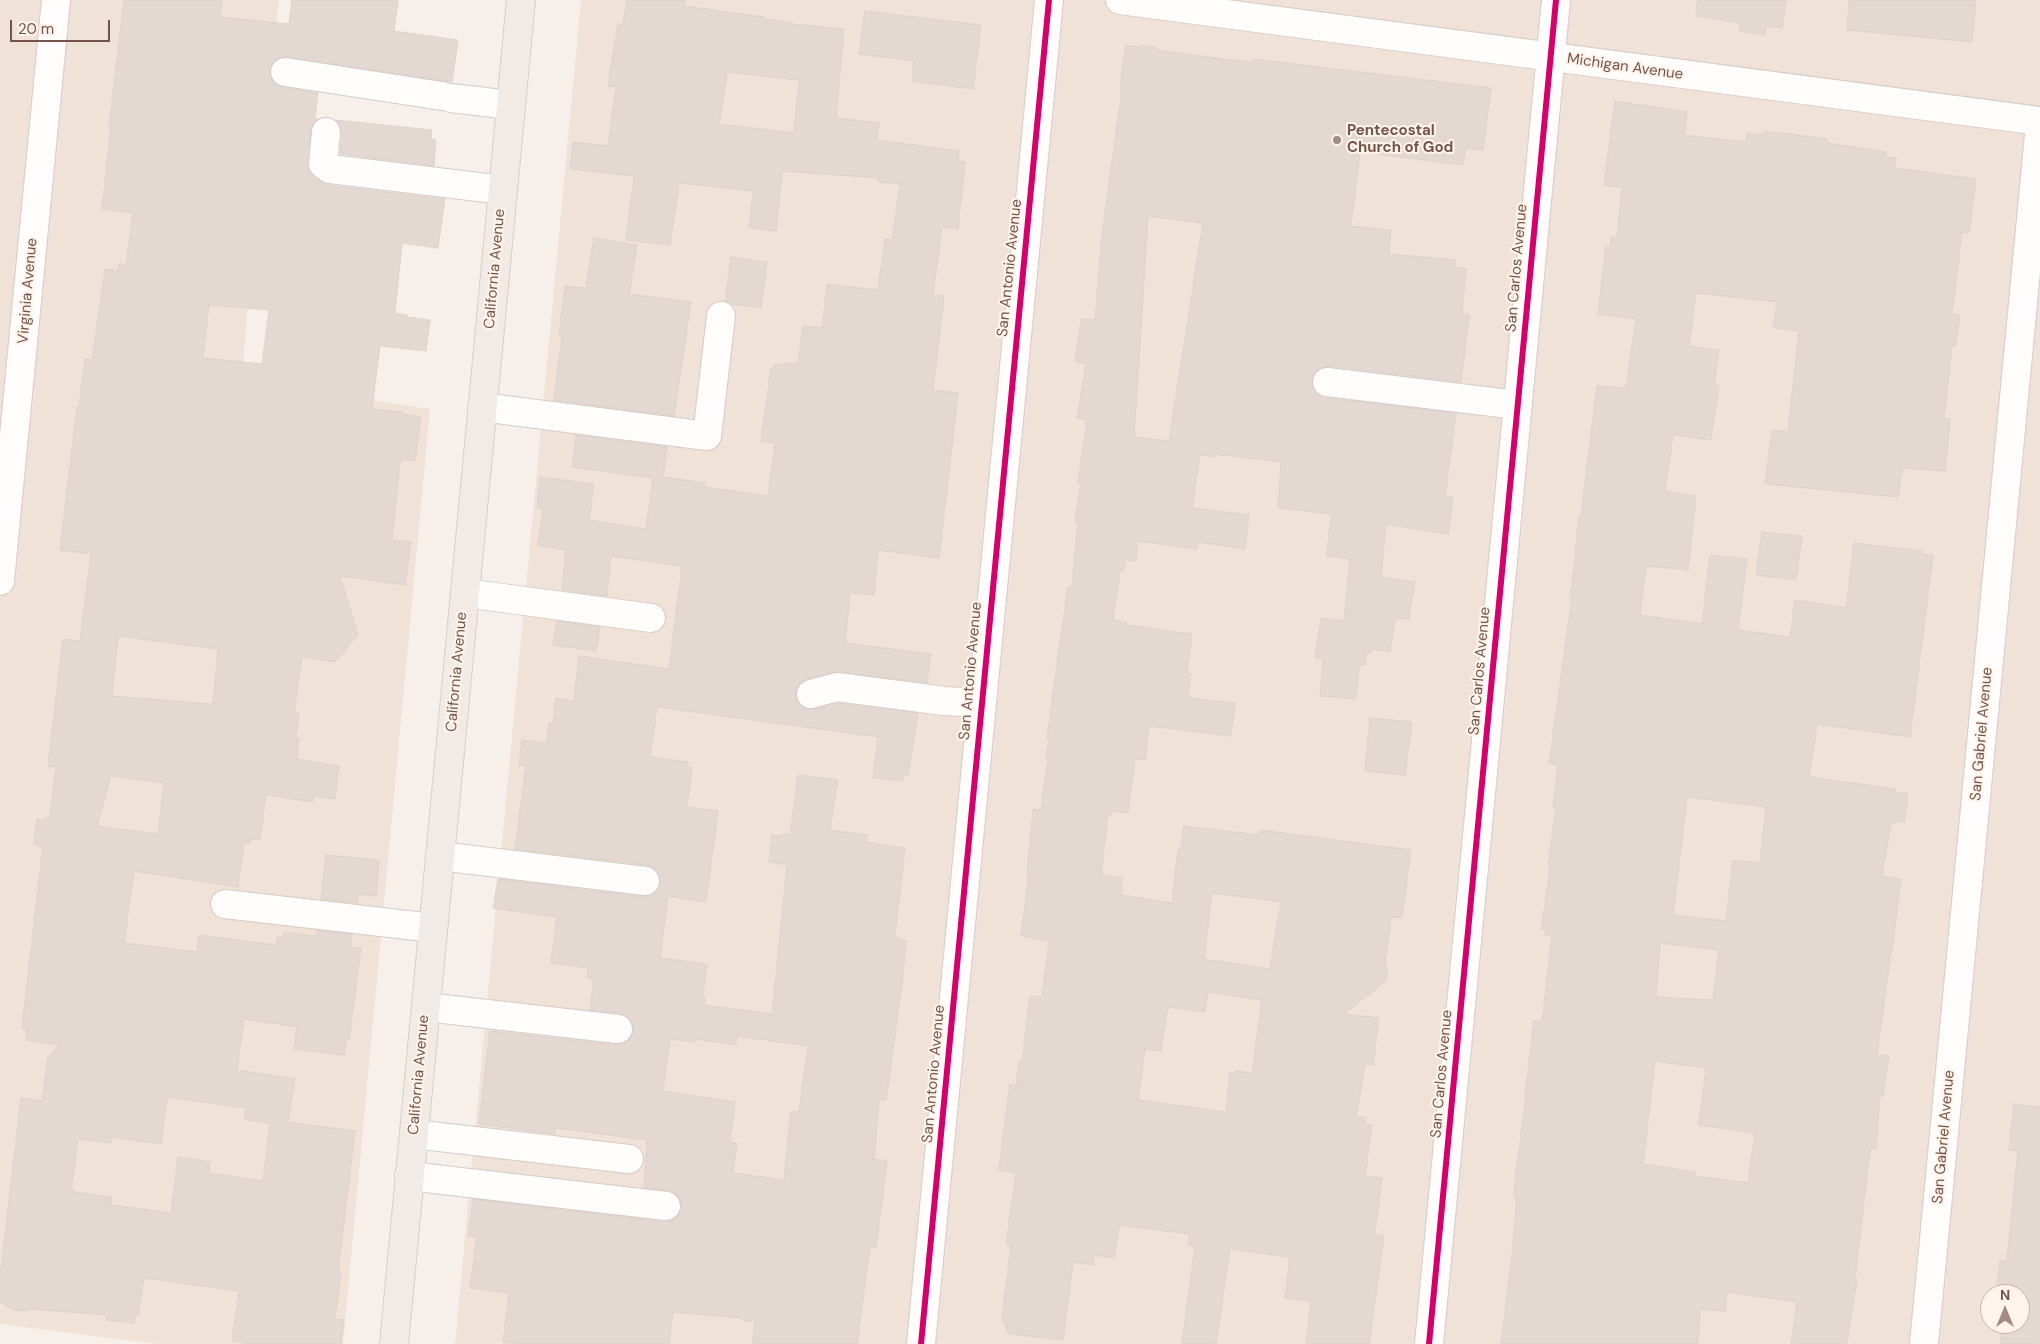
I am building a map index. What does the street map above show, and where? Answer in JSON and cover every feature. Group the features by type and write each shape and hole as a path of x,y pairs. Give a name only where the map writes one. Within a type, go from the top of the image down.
{"main road":[{"name":"California Avenue","path":"394,1344 521,0"}],"street":[{"name":"Virginia Avenue","path":"0,581 56,0"},
{"name":"San Antonio Avenue","path":"921,1344 1049,0"},
{"name":"Michigan Avenue","path":"1120,0 2040,123"},
{"name":"San Carlos Avenue","path":"1429,1344 1556,0"},
{"path":"285,72 511,105"},
{"name":"San Gabriel Avenue","path":"1924,1344 2040,123"},
{"path":"326,132 323,164 330,169 503,190"},
{"path":"482,406 707,436 721,316"},
{"path":"1327,382 1517,405"},
{"path":"465,593 651,618"},
{"path":"811,694 837,687 981,703"},
{"path":"440,856 645,881"},
{"path":"225,904 433,928"},
{"path":"426,1007 618,1029"},
{"path":"414,1134 629,1159"},
{"path":"410,1176 666,1206"}],"shaded area":[{"path":"0,0 279,0 258,172 242,380 430,409 343,1344 157,1344 0,1324"},
{"path":"581,0 2040,0 2040,1344 455,1344"}],"building":[{"path":"124,0 222,0 220,17 289,24 292,0 398,0 394,31 458,40 452,82 287,57 279,58 270,69 271,78 276,84 318,93 315,118 318,119 313,123 311,130 307,163 309,171 314,177 328,185 445,199 438,248 402,243 395,313 407,315 407,317 430,320 426,351 380,346 372,409 402,412 402,414 421,417 415,461 402,459 402,462 400,462 392,540 411,542 405,585 340,576 358,635 335,662 302,657 294,713 299,714 296,738 299,738 297,759 339,766 335,799 314,796 313,802 266,795 260,840 251,839 250,843 244,842 238,887 134,871 124,943 197,952 199,935 276,945 277,938 283,938 284,932 317,936 318,930 352,934 350,947 361,948 349,1040 346,1040 344,1055 294,1049 297,1027 244,1019 237,1070 295,1079 288,1122 355,1131 338,1271 341,1272 335,1319 344,1320 341,1344 250,1344 232,1341 239,1291 144,1278 138,1315 135,1315 134,1323 106,1320 107,1315 31,1309 27,1311 14,1310 0,1302 0,1278 21,1098 42,1101 48,1058 59,1045 26,1040 27,1029 22,1028 43,846 34,844 37,819 46,820 47,817 50,817 56,767 48,766 63,639 80,641 91,554 60,550 77,407 79,407 85,359 92,360 105,269 118,271 119,263 126,265 133,213 102,209 111,126 109,126","holes":["209,305 269,310 262,364 203,358","118,636 218,649 213,704 112,696","111,776 164,783 158,834 97,826","167,1097 246,1108 245,1120 270,1123 263,1181 209,1173 210,1162 178,1157 171,1213 111,1205 112,1197 73,1192 74,1190 71,1190 78,1139 111,1143 111,1137 161,1144"]},
{"path":"627,0 685,0 684,6 764,17 764,19 791,22 791,24 844,29 836,118 879,123 877,140 959,151 958,161 965,162 958,229 942,227 933,294 944,296 933,390 958,393 939,558 878,550 874,595 850,593 845,643 931,654 927,683 839,672 806,679 800,683 796,690 796,699 800,705 807,709 815,709 838,703 918,713 908,775 904,774 903,781 873,778 878,737 657,707 650,757 688,762 687,767 692,768 687,807 718,811 706,902 668,896 660,958 707,964 703,996 705,997 704,1005 772,1014 787,865 769,862 772,835 790,835 798,775 838,780 830,830 867,835 866,842 905,848 895,936 897,936 897,939 906,940 903,976 886,1100 879,1100 874,1159 887,1161 876,1248 870,1247 857,1344 752,1344 755,1322 742,1320 742,1318 673,1312 669,1344 519,1344 503,1342 509,1293 470,1288 477,1237 468,1236 473,1199 664,1222 678,1216 682,1207 680,1199 675,1193 668,1190 644,1188 647,1140 555,1128 555,1134 479,1124 490,1031 616,1045 630,1039 634,1030 632,1022 627,1016 620,1013 590,1010 594,979 587,978 588,968 551,963 557,917 493,908 498,879 643,897 651,896 657,891 660,882 660,875 655,869 647,865 515,849 526,766 519,765 522,740 547,743 549,723 553,723 556,698 574,701 579,656 669,669 682,566 611,556 607,596 562,590 566,550 538,546 543,509 537,508 540,477 594,484 589,520 646,529 653,478 572,467 576,435 667,447 663,477 705,483 704,487 768,496 775,443 761,441 771,368 774,368 775,364 798,364 803,326 822,328 827,284 878,290 885,239 892,240 900,184 878,182 879,178 782,171 776,231 749,228 753,191 679,183 670,245 626,240 634,176 570,169 573,142 608,146 616,87 608,86 618,24 623,25","holes":["727,72 799,80 794,133 719,124","737,1036 808,1046 799,1112 791,1111 784,1180 733,1173 737,1143 730,1142 735,1102 663,1091 670,1039 694,1042 695,1039 736,1045"]},
{"path":"1697,0 1786,0 1782,28 1766,26 1765,35 1739,31 1740,23 1696,16"},
{"path":"1849,0 1976,0 1972,42 1847,30"},
{"path":"865,11 981,25 973,89 912,81 914,61 859,54"},
{"path":"1141,45 1155,47 1156,50 1223,59 1253,62 1254,59 1491,88 1483,150 1466,148 1463,165 1360,152 1351,226 1391,230 1389,254 1456,260 1455,268 1466,268 1462,314 1469,315 1461,382 1329,366 1320,368 1315,372 1312,380 1313,389 1318,395 1325,398 1456,413 1445,496 1453,497 1448,534 1386,524 1381,577 1415,582 1409,619 1395,618 1390,652 1372,649 1371,653 1366,652 1365,665 1359,665 1356,699 1320,696 1323,659 1315,658 1321,618 1344,621 1350,559 1326,556 1332,514 1278,508 1281,462 1214,454 1213,457 1200,455 1192,508 1249,515 1245,549 1198,542 1197,549 1138,541 1136,561 1125,560 1124,571 1120,570 1113,620 1126,622 1126,625 1192,634 1187,673 1191,674 1188,698 1235,703 1231,736 1149,726 1145,760 1135,759 1128,813 1111,811 1111,816 1108,815 1101,875 1122,878 1122,895 1172,903 1178,849 1181,849 1184,826 1259,835 1260,830 1411,850 1402,918 1391,917 1385,966 1388,969 1386,981 1344,1014 1379,1018 1373,1065 1365,1064 1356,1116 1366,1118 1365,1124 1372,1125 1365,1176 1382,1178 1375,1234 1384,1236 1369,1344 1306,1344 1311,1301 1285,1298 1290,1257 1230,1249 1216,1344 1182,1344 1195,1246 1188,1245 1189,1234 1119,1225 1114,1258 1094,1255 1093,1265 1073,1262 1063,1340 1009,1334 1002,1318 1011,1245 1006,1244 1016,1173 999,1170 1004,1129 1010,1085 1016,1086 1019,1061 1022,1062 1030,996 1042,997 1049,941 1021,936 1029,875 1027,875 1033,809 1041,810 1048,759 1046,758 1049,740 1047,739 1058,656 1068,587 1072,587 1078,523 1075,522 1081,484 1078,483 1086,427 1086,419 1077,418 1086,363 1075,362 1081,319 1095,320 1102,236 1122,89 1120,89 1124,55 1126,46 1139,47","holes":["1148,216 1203,223 1169,441 1134,437","1212,893 1281,902 1270,969 1204,959","1208,992 1262,1000 1252,1073 1230,1072 1226,1112 1138,1100 1145,1049 1161,1051 1168,1007 1205,1012"]},
{"path":"1615,101 1687,112 1684,135 1746,142 1747,133 1762,135 1763,132 1827,139 1827,143 1886,152 1885,157 1896,158 1895,168 1976,179 1969,233 1962,232 1952,314 1960,315 1955,346 1952,346 1944,418 1950,419 1945,471 1902,468 1898,497 1765,484 1772,430 1788,432 1799,331 1773,328 1777,302 1696,293 1689,346 1719,350 1714,385 1719,386 1711,440 1673,435 1665,491 1696,496 1688,570 1646,566 1640,615 1702,624 1710,555 1747,559 1738,630 1790,637 1795,600 1846,608 1854,543 1922,551 1922,554 1933,555 1910,737 1817,724 1809,777 1896,789 1895,792 1908,794 1904,822 1893,821 1893,824 1891,824 1882,876 1901,879 1877,1054 1889,1056 1883,1096 1880,1096 1876,1149 1870,1149 1855,1279 1857,1279 1847,1344 1791,1344 1797,1302 1727,1292 1725,1311 1700,1309 1698,1344 1501,1344 1512,1256 1517,1197 1514,1197 1516,1172 1534,1021 1542,1022 1552,936 1545,935 1546,929 1541,929 1549,879 1550,865 1548,864 1556,808 1553,808 1558,765 1549,764 1572,597 1570,596 1579,516 1581,516 1597,386 1626,388 1636,319 1598,314 1606,247 1610,247 1611,237 1617,238 1622,188 1604,185","holes":["1687,797 1766,807 1760,863 1733,860 1726,921 1673,915","1660,943 1719,950 1713,1000 1656,997","1655,1061 1706,1068 1699,1125 1755,1133 1748,1183 1694,1176 1695,1172 1643,1164"]},
{"path":"336,120 432,130 431,139 436,140 434,166 340,154 342,133"},
{"path":"594,238 637,245 629,294 691,302 674,416 554,400 562,336 559,335 565,286 586,288"},
{"path":"731,257 767,262 761,308 731,304 725,301"},
{"path":"1762,532 1802,536 1796,580 1756,575"},
{"path":"557,621 600,627 596,651 553,645"},
{"path":"1370,718 1412,722 1405,775 1365,771"},
{"path":"326,855 379,860 376,896 358,894 357,903 321,899"},
{"path":"2014,1104 2040,1107 2040,1344 2000,1344 2001,1334 2030,1334 2030,1284 1997,1284 2000,1260 2007,1261 2018,1151 2009,1150"}],"cycle path":[{"path":"921,1344 1049,0"},
{"path":"1429,1344 1556,0"}],"place":[{"name":"Pentecostal Church of God","path":"1337,140"}]}
